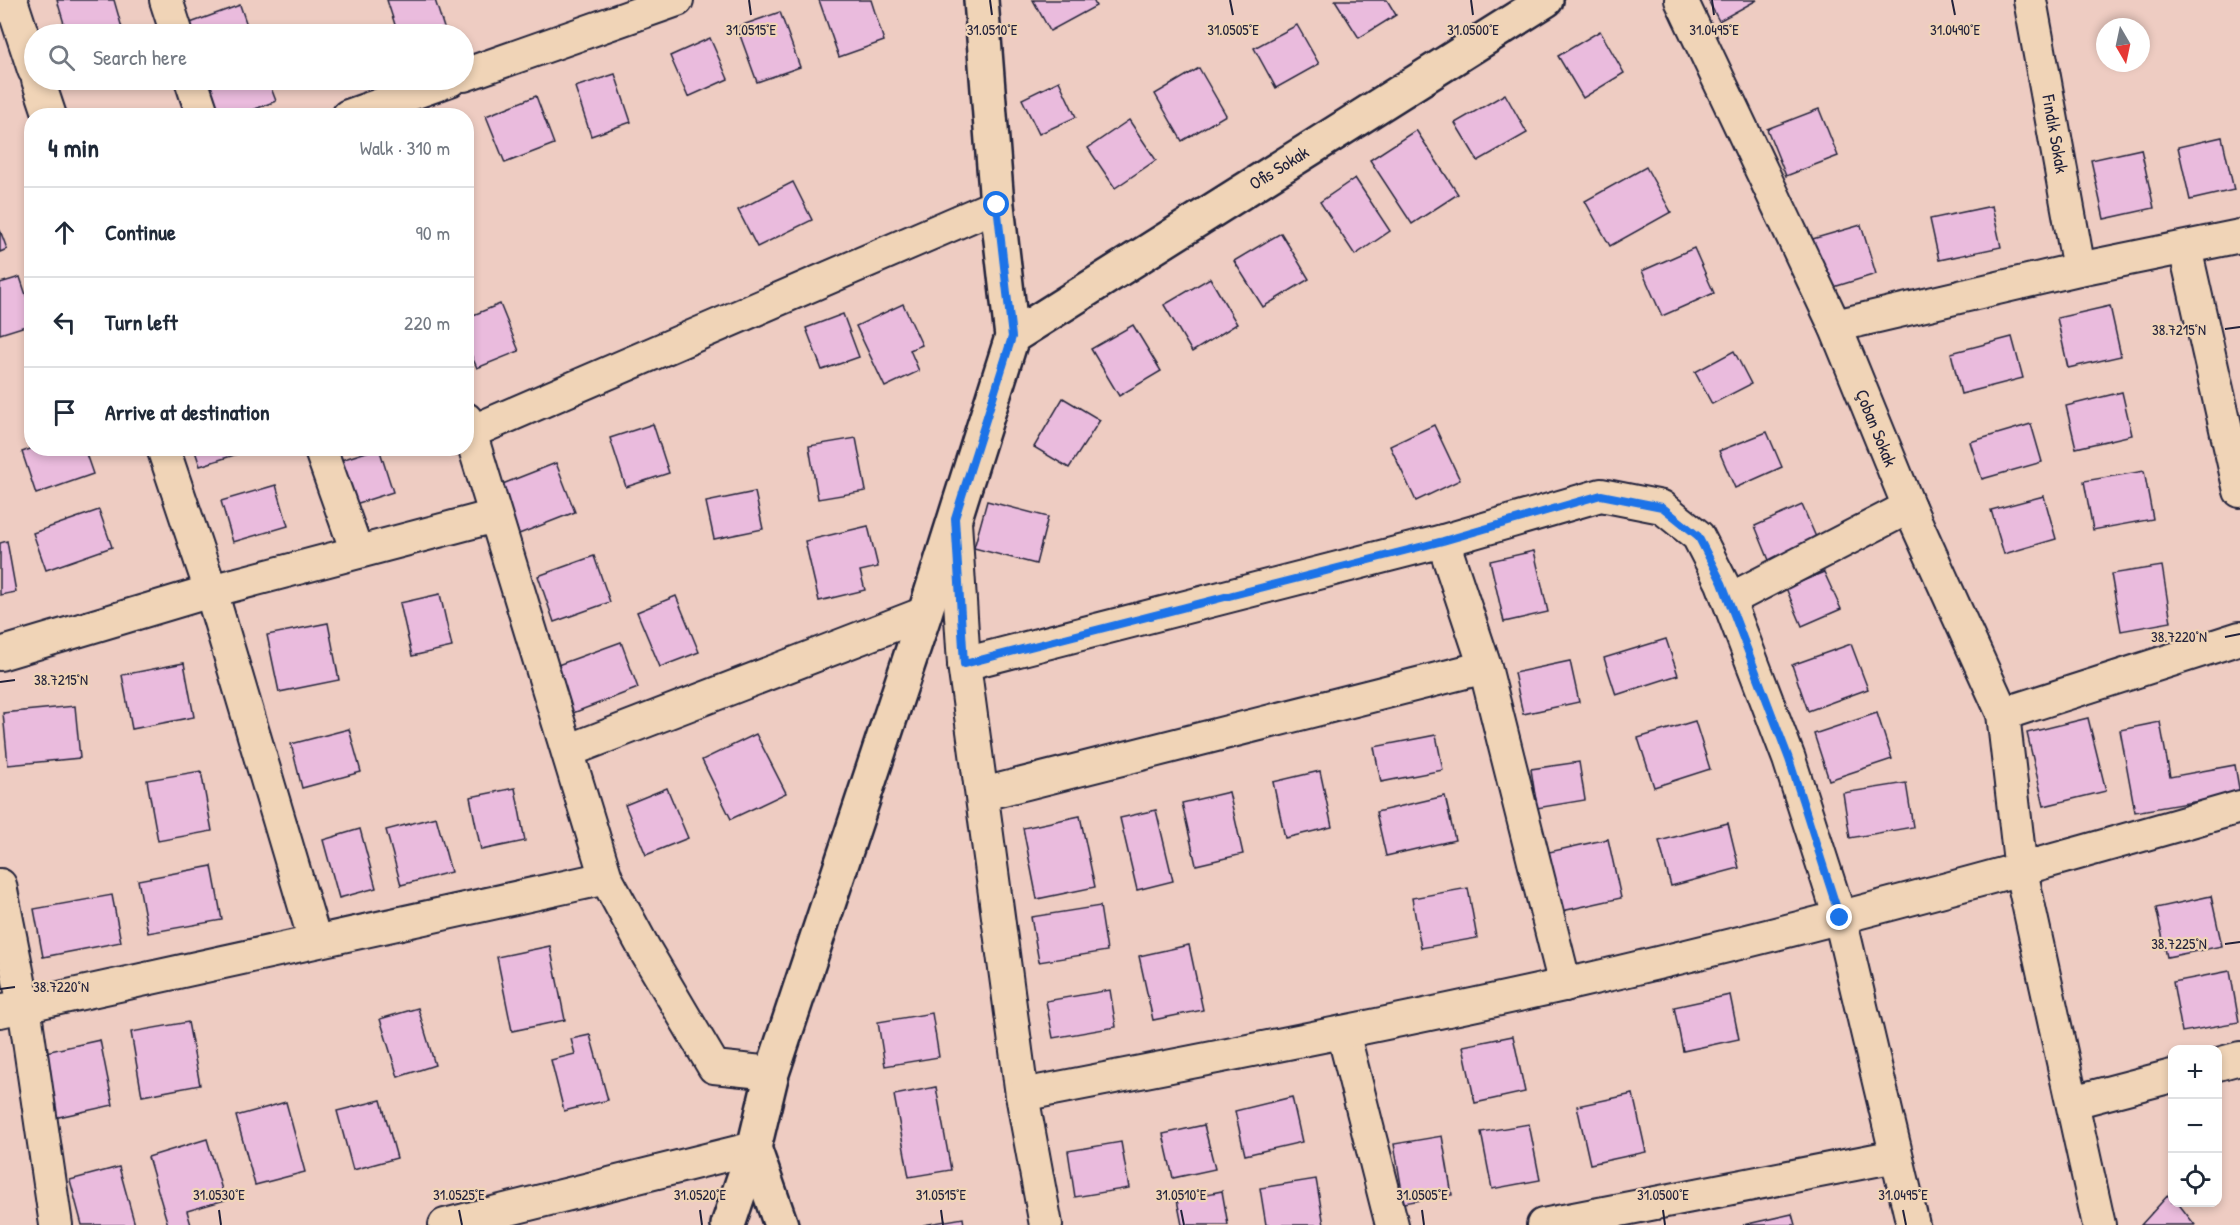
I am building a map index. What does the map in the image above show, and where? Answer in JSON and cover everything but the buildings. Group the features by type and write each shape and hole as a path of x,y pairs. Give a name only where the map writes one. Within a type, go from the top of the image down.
{"street":[{"path":"11,0 24,40"},
{"path":"166,0 174,24"},
{"path":"474,71 677,0"},
{"path":"728,1225 754,1148 772,1073 926,613 1012,337 997,205 981,0"},
{"name":"Ofis Sokak","path":"1012,337 1546,0"},
{"name":"Çoban Sokak","path":"1681,0 1835,326 1909,507 2003,714 2021,871 2099,1225"},
{"name":"Fındık Sokak","path":"2030,0 2079,269"},
{"path":"41,90 47,108"},
{"path":"194,90 200,108"},
{"path":"372,108 422,90"},
{"path":"474,424 997,205"},
{"path":"1835,326 2079,269 2240,236"},
{"path":"2185,248 2240,490"},
{"path":"474,443 606,878 645,950 714,1066 772,1073"},
{"path":"166,456 212,591 315,941"},
{"path":"323,456 357,552"},
{"path":"964,664 1443,541 1601,495 1662,507 1698,536 1722,583 1789,759 1840,918 1913,1225"},
{"path":"1729,600 1909,507"},
{"path":"0,654 212,591 495,516"},
{"path":"955,518 964,664 1022,1095 1046,1225"},
{"path":"1443,541 1485,667 1565,985"},
{"path":"568,751 926,613"},
{"path":"2003,714 2240,638"},
{"path":"983,794 1485,667"},
{"path":"1022,1095 1343,1032 1565,985 2021,871 2240,807"},
{"path":"12,1008 606,878"},
{"path":"0,885 12,1008 56,1225"},
{"path":"1343,1032 1392,1225"},
{"path":"2222,1063 2240,1058"},
{"path":"2073,1102 2168,1077"},
{"path":"445,1225 754,1148"},
{"path":"754,1148 781,1225"},
{"path":"1543,1225 1896,1156"}],"route":[{"path":"997,205 1012,337 955,518 964,664 1443,541 1601,495 1662,507 1698,536 1722,583 1789,759 1840,918"}]}
